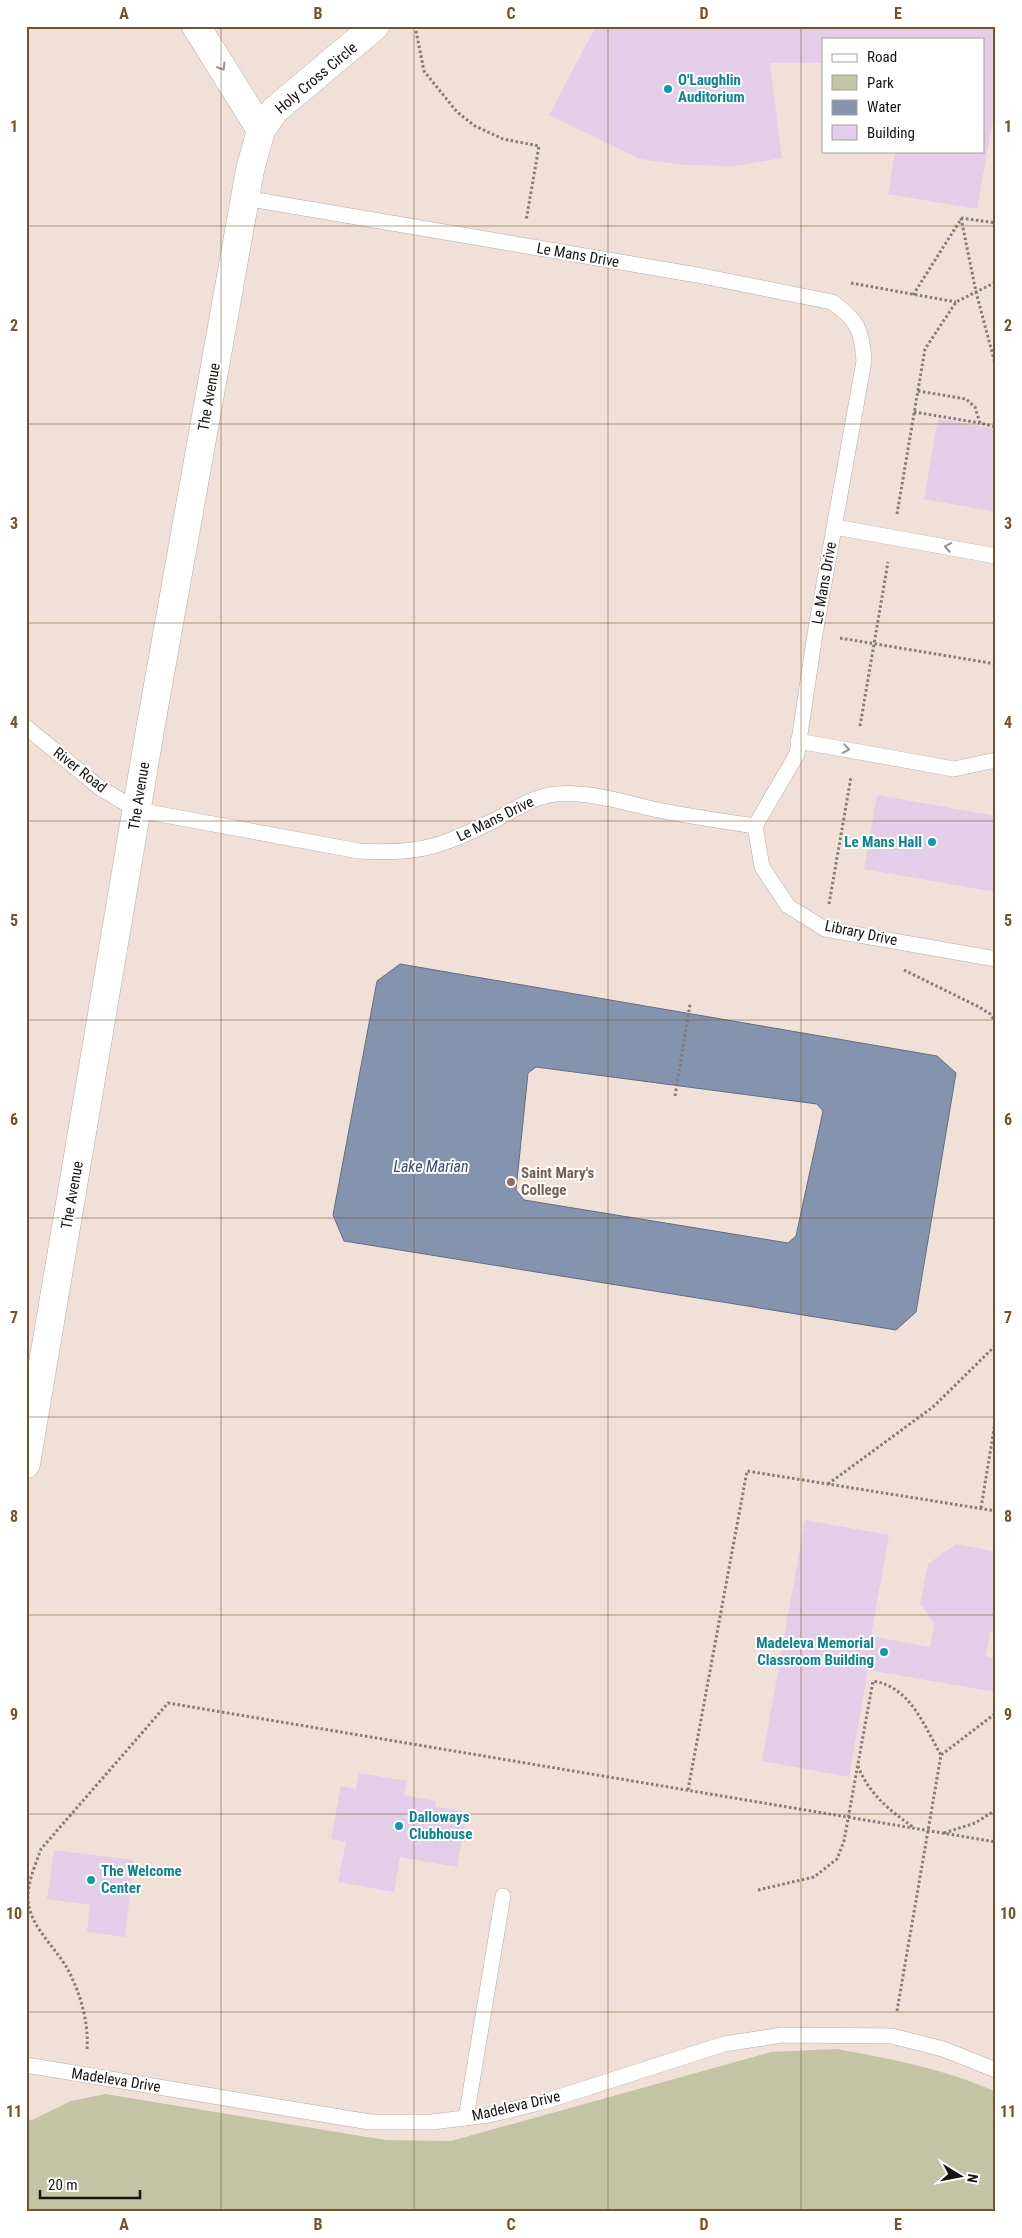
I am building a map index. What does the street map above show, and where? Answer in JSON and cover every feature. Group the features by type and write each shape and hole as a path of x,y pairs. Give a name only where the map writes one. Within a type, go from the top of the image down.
{"street":[{"path":"196,26 261,130"},
{"name":"Holy Cross Circle","path":"261,130 275,110 375,26"},
{"name":"The Avenue","path":"26,1464 137,810 250,170 261,130"}],"lane":[{"name":"Le Mans Drive","path":"137,810 359,851 392,853 422,850 457,839 538,798 556,794 595,797 686,816 755,826 797,754 815,634 864,361 862,338 849,314 832,302 688,273 245,198"},
{"path":"834,527 996,556"},
{"name":"River Road","path":"26,727 100,788 137,810"},
{"path":"798,741 954,769 996,760"},
{"name":"Library Drive","path":"755,826 762,867 788,906 825,929 996,959"},
{"path":"466,2118 503,1896"},
{"name":"Madeleva Drive","path":"26,2065 370,2122 432,2122 489,2115 543,2102 724,2044 782,2035 892,2036 943,2049 996,2070"}],"path":[{"path":"415,26 424,71 457,112 475,126 503,139 539,146 525,225"},
{"path":"961,218 996,223"},
{"path":"961,218 976,292 996,367"},
{"path":"913,295 961,218"},
{"path":"842,282 956,302"},
{"path":"825,929 925,349 956,302 996,282"},
{"path":"918,391 966,399 975,407 980,424"},
{"path":"914,412 996,426"},
{"path":"815,634 996,664"},
{"path":"897,966 979,1007 990,1014 996,1022"},
{"path":"675,1096 690,1004"},
{"path":"828,1484 933,1407 996,1346"},
{"path":"981,1508 996,1417"},
{"path":"688,1790 747,1471 996,1510"},
{"path":"758,1890 814,1876 837,1859 844,1841 849,1817 873,1681 894,1689 919,1712 941,1755 892,2036"},
{"path":"85,2075 87,2042 82,2004 67,1968 34,1921 28,1895 41,1849 168,1703 996,1842"},
{"path":"941,1755 996,1713"},
{"path":"858,1766 873,1792 893,1813 914,1828"},
{"path":"943,1833 975,1823 996,1810"}],"shaded area":[{"name":"Saint Mary's College","path":"26,26 996,26 996,2212 26,2212"}],"green space":[{"path":"837,2049 938,2071 996,2092 996,2212 26,2212 26,2119 32,2120 71,2101 105,2094 386,2140 451,2141 771,2052"}],"water":[{"name":"Lake Marian","path":"400,964 937,1056 956,1073 916,1312 896,1330 344,1241 333,1215 377,981","holes":["536,1067 817,1104 823,1111 796,1236 788,1243 524,1200 516,1190 528,1073"]}],"building":[{"name":"O'Laughlin Auditorium","path":"596,26 996,26 996,103 977,209 888,194 895,152 984,152 984,38 822,38 822,63 770,63 782,158 734,166 685,165 640,159 549,115"},
{"path":"938,419 996,429 996,512 924,499"},
{"name":"Le Mans Hall","path":"877,795 996,816 996,892 864,869"},
{"name":"Madeleva Memorial Classroom Building","path":"805,1520 889,1535 871,1636 930,1647 934,1623 920,1604 928,1564 956,1544 992,1551 996,1556 996,1628 990,1632 986,1656 996,1658 996,1692 868,1670 849,1777 762,1761"},
{"name":"Dalloways Clubhouse","path":"359,1773 407,1781 404,1795 436,1801 435,1807 467,1812 457,1867 400,1857 394,1892 338,1882 346,1842 331,1839 341,1786 356,1789"},
{"name":"The Welcome Center","path":"54,1850 134,1860 125,1937 87,1932 90,1905 47,1899"}],"place":[{"name":"O'Laughlin Auditorium","path":"668,89"},
{"name":"Le Mans Hall","path":"932,842"},
{"name":"Saint Mary's College","path":"511,1182"},
{"name":"Madeleva Memorial Classroom Building","path":"884,1652"},
{"name":"Dalloways Clubhouse","path":"399,1826"},
{"name":"The Welcome Center","path":"91,1880"}]}
